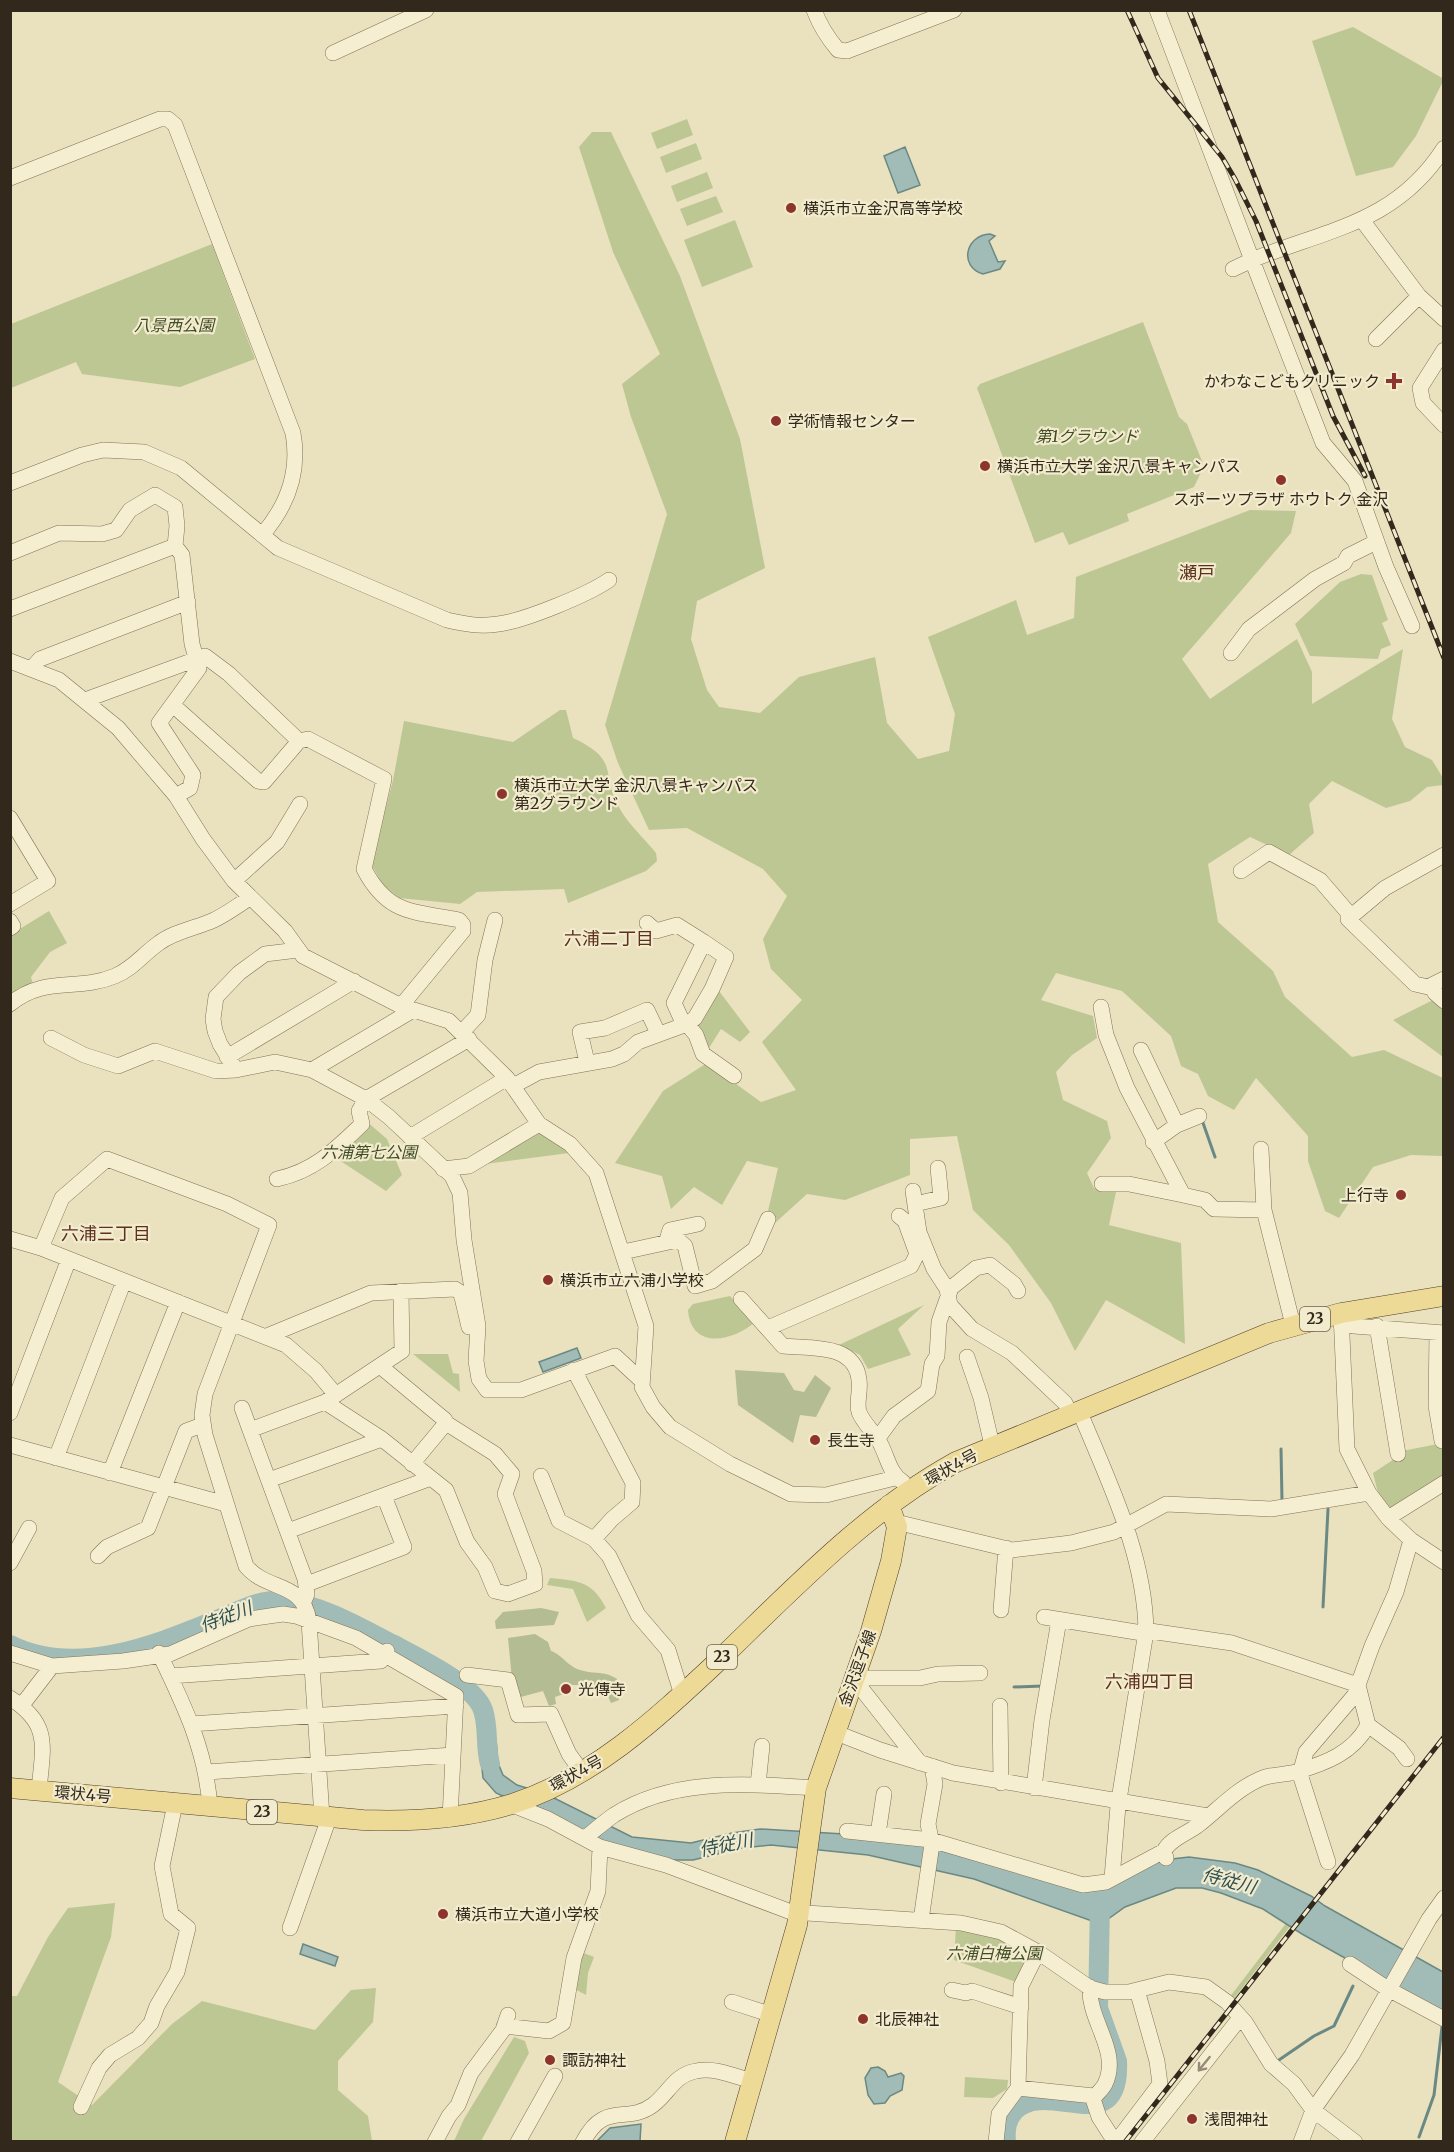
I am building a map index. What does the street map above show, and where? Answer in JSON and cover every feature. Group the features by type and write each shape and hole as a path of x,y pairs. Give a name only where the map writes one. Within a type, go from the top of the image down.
{"main road":[{"name":"環状4号","path":"10,1788 326,1818 408,1821 450,1818 511,1804 543,1792 582,1772 626,1742 682,1695 839,1547 893,1514 914,1488 956,1462 1233,1346 1293,1325 1341,1319 1443,1296"},
{"name":"金沢逗子線","path":"800,1912 816,1788 885,1584 896,1533 893,1514"},
{"path":"735,2142 800,1912"}],"street":[{"path":"333,53 426,10"},
{"path":"814,10 822,30 833,44 838,50 847,51 954,10"},
{"path":"1157,10 1323,443 1354,481 1408,624 1412,626"},
{"path":"10,178 160,119 168,119 175,125 293,433 295,453 290,488 279,513 262,535"},
{"path":"1233,269 1362,220 1408,192 1430,169 1443,148"},
{"path":"1362,220 1419,296 1441,314"},
{"path":"1376,339 1419,296"},
{"path":"1443,350 1420,388 1423,403 1443,425"},
{"path":"10,483 82,455 103,450 144,452 181,468 278,548 447,620 465,624 499,624 515,620 589,591 609,580"},
{"path":"10,553 59,533 102,534 116,530 130,510 155,495 176,507 178,515 175,546 182,555 192,644 199,668 174,706 159,723 193,775 194,782 190,788 176,796"},
{"path":"1231,653 1249,629 1315,579 1344,563 1348,555 1376,542"},
{"path":"10,609 175,546"},
{"path":"32,668 40,659 188,602"},
{"path":"86,700 205,656 229,674 298,741"},
{"path":"10,661 59,680 86,700 132,742 176,796 203,839 234,881 285,931 303,956 407,1008 432,1013 449,1021 466,1035 510,1082 539,1124 570,1144 596,1173 646,1326 641,1380"},
{"path":"174,706 258,782 264,782 298,741 308,739 384,780 364,870 375,890 396,907 459,920 463,925 463,931 407,1008 312,1070"},
{"path":"234,881 277,842 300,804"},
{"path":"10,818 48,881 10,904"},
{"path":"1241,872 1269,852 1320,880 1351,916"},
{"path":"1443,855 1385,888 1348,919 1352,926 1415,984 1438,982 1435,993 1443,1000"},
{"path":"10,1004 24,993 42,986 91,983 116,976 138,964 159,942 214,920 250,898"},
{"path":"277,1179 297,1175 326,1159 362,1124 359,1111 366,1099 466,1035 478,1015 485,960 495,920"},
{"path":"10,921 13,926 10,928"},
{"path":"410,1137 510,1082 539,1072 612,1059 624,1054 638,1042 695,1018 712,989 726,957 676,925 656,931 647,922"},
{"path":"704,942 674,1003 685,1024 696,1035 703,1054 734,1076"},
{"path":"236,1070 220,1044 213,1019 220,990 265,954 298,950"},
{"path":"227,1057 354,981"},
{"path":"1101,1007 1106,1035 1133,1102 1142,1112 1153,1142 1183,1195"},
{"path":"586,1062 580,1032 605,1028 647,1010 658,1034"},
{"path":"51,1038 84,1054 118,1066 155,1051 216,1071 236,1070 275,1062 312,1070 366,1099 452,1176 460,1194 464,1240 478,1326 476,1361 478,1379 487,1390 521,1390 615,1356 641,1380 653,1407 670,1426 730,1464 782,1491 801,1495 826,1495 895,1478"},
{"path":"1141,1050 1177,1125"},
{"path":"1153,1142 1177,1125 1199,1116"},
{"path":"443,1169 469,1166 539,1124"},
{"path":"1261,1149 1264,1210 1293,1325"},
{"path":"41,1248 62,1198 107,1159 227,1204 269,1225 205,1394 202,1425 226,1504 246,1566 255,1575 288,1591 356,1638 386,1652 456,1696 450,1818"},
{"path":"938,1168 941,1198 914,1198 919,1232 934,1269 947,1289 950,1305 972,1329 1012,1353 1075,1412 1126,1526 1142,1585 1146,1632 1120,1801 1112,1878"},
{"path":"1102,1184 1129,1184 1183,1195 1205,1200 1214,1209 1264,1210"},
{"path":"768,1328 911,1266 917,1254 905,1221 899,1216"},
{"path":"623,1252 667,1240 678,1240 685,1246 695,1286 712,1281 755,1249 768,1219"},
{"path":"667,1240 670,1230 698,1224"},
{"path":"12,1243 41,1248 286,1345 316,1371 331,1399 446,1490 467,1542 485,1567 495,1591 508,1594 535,1584 534,1571 505,1494 512,1474 495,1454 446,1423 446,1420 381,1366"},
{"path":"10,1413 69,1259"},
{"path":"878,1438 894,1416 928,1391 932,1364 937,1356 939,1322 951,1288 976,1268 990,1265 1014,1284 1018,1291"},
{"path":"56,1458 124,1281"},
{"path":"267,1336 371,1293 454,1289 461,1293 469,1326 468,1345 476,1361"},
{"path":"250,1430 331,1399 402,1351 401,1292"},
{"path":"741,1299 783,1346 827,1350 851,1359 857,1366 860,1382 859,1412 878,1438 895,1478 914,1488"},
{"path":"110,1473 178,1302"},
{"path":"1442,1441 1436,1406 1440,1333 1377,1326 1341,1319 1347,1449 1369,1493 1388,1518 1411,1540 1443,1562"},
{"path":"1377,1326 1398,1454"},
{"path":"967,1357 981,1398 992,1445"},
{"path":"574,1370 633,1483 632,1502 594,1539"},
{"path":"242,1408 288,1531 307,1603 319,1765 326,1818 290,1928"},
{"path":"412,1464 446,1423"},
{"path":"98,1556 107,1547 148,1528 186,1431 202,1425"},
{"path":"269,1480 382,1439"},
{"path":"10,1445 226,1504"},
{"path":"541,1476 559,1521 594,1539 609,1556 638,1615 669,1650 682,1695"},
{"path":"288,1531 431,1478"},
{"path":"1388,1518 1443,1483"},
{"path":"893,1514 1006,1548 1071,1544 1114,1532 1166,1504 1271,1509 1369,1493"},
{"path":"10,1653 52,1666 112,1662 159,1653 170,1654 249,1619 283,1614 307,1603 404,1547 384,1496"},
{"path":"10,1563 16,1557 29,1528"},
{"path":"1328,1862 1300,1770 1306,1752 1359,1688 1372,1646 1396,1592 1411,1540"},
{"path":"1002,1610 1006,1548"},
{"path":"1034,1788 1052,1618 1232,1643 1359,1688"},
{"path":"170,1676 381,1661 386,1652"},
{"path":"159,1653 203,1755 210,1807"},
{"path":"39,1790 43,1750 38,1720 16,1702 52,1666"},
{"path":"853,1678 920,1678 938,1674 980,1673"},
{"path":"467,1676 508,1680 518,1715 551,1714 569,1754 582,1772"},
{"path":"853,1678 926,1765 935,1784 928,1824 931,1842 921,1920"},
{"path":"1359,1688 1368,1725 1399,1748 1407,1759"},
{"path":"191,1724 456,1706"},
{"path":"1000,1706 1001,1783"},
{"path":"847,1831 931,1842 1083,1885 1096,1885 1165,1854 1167,1845 1208,1816 1227,1799 1261,1779 1300,1770 1348,1750 1360,1739 1368,1725"},
{"path":"834,1732 926,1765 1001,1783 1208,1816"},
{"path":"758,1785 762,1746"},
{"path":"207,1772 453,1755"},
{"path":"586,1837 604,1822 626,1809 662,1795 705,1786 758,1785 816,1788"},
{"path":"878,1834 884,1794"},
{"path":"81,2107 99,2068 110,2055 138,2038 151,2023 157,2006 177,1972 188,1928 171,1914 162,1866 175,1804"},
{"path":"511,1804 548,1818 586,1837 600,1847 666,1865 790,1912 961,1923 1001,1932 1038,1952 1095,1989 1120,1993 1169,1982 1199,1984 1221,1996 1240,2018 1271,2064 1294,2084 1312,2110 1355,2142"},
{"path":"435,2142 444,2124 458,2105 471,2073 506,2021 549,2031 564,2023 574,1958 598,1891 600,1847"},
{"path":"1301,2142 1312,2110 1352,2055 1409,1953 1442,1903"},
{"path":"996,2142 999,2114 1018,2088 1021,1986 1038,1952"},
{"path":"1350,1964 1443,2019"},
{"path":"1094,2102 1105,2084 1109,2055 1092,2011 1095,1989"},
{"path":"952,1990 966,1993 972,1991 1021,2007"},
{"path":"1094,2102 1116,2142 1160,2084 1157,2061 1137,1990"},
{"path":"732,2001 772,2016"},
{"path":"1142,2142 1240,2018"},
{"path":"583,2142 589,2131 602,2118 644,2110 660,2099 673,2082 688,2073 714,2071 751,2081"},
{"path":"518,2142 555,2076"},
{"path":"1018,2088 1094,2102"}],"green space":[{"path":"1353,27 1444,79 1416,136 1393,167 1356,176 1312,41"},
{"path":"687,119 693,135 657,149 651,133"},
{"path":"592,132 611,132 680,276 740,439 765,568 697,601 691,639 707,690 719,707 760,713 799,677 875,657 887,723 918,759 949,751 955,714 928,637 1016,600 1027,635 1074,618 1076,577 1250,510 1296,511 1291,533 1182,659 1210,699 1297,639 1312,672 1312,704 1403,649 1392,719 1405,747 1432,760 1443,778 1443,785 1427,787 1410,801 1386,808 1332,781 1309,804 1314,833 1289,855 1250,837 1208,864 1218,922 1273,971 1285,997 1352,1057 1384,1050 1443,1078 1443,1156 1411,1155 1373,1167 1339,1218 1325,1211 1308,1161 1308,1136 1256,1078 1234,1110 1208,1096 1198,1074 1181,1066 1171,1036 1122,991 1056,973 1041,1000 1093,1016 1097,1038 1072,1055 1056,1072 1063,1100 1107,1121 1111,1138 1087,1173 1094,1188 1116,1192 1109,1225 1181,1243 1185,1344 1106,1300 1075,1351 1051,1303 1009,1245 973,1210 957,1136 910,1139 910,1175 845,1200 807,1194 775,1223 768,1211 778,1168 747,1161 722,1205 694,1187 671,1209 662,1176 615,1163 663,1091 707,1063 761,1102 796,1090 762,1042 802,1000 771,969 763,939 787,896 763,869 687,828 649,830 618,763 605,725 667,514 631,417 622,384 660,354 613,252 579,147"},
{"path":"696,143 702,159 666,173 660,157"},
{"path":"707,172 713,188 677,202 671,186"},
{"path":"716,196 723,212 687,226 680,209"},
{"path":"735,220 753,267 702,287 684,240"},
{"name":"八景西公園","path":"212,244 255,359 180,387 82,374 76,362 11,388 11,324"},
{"name":"第1グラウンド","path":"1143,322 1179,417 1187,424 1204,466 1194,487 1127,514 1129,521 1069,545 1063,532 1035,543 977,388 980,384"},
{"path":"1361,574 1372,575 1388,620 1382,623 1391,645 1381,649 1378,659 1310,656 1295,624 1340,582"},
{"name":"横浜市立大学 金沢八景キャンパス 第2グラウンド","path":"560,710 566,710 573,738 588,746 604,761 614,797 620,809 656,853 657,861 646,871 568,903 564,889 477,892 460,904 399,898 383,885 371,864 393,780 404,721 513,742"},
{"path":"49,911 67,943 50,952 31,977 33,985 10,999 10,935"},
{"path":"719,991 750,1032 740,1042 721,1029 707,1051 696,1026"},
{"path":"1435,999 1443,1005 1443,1057 1393,1020"},
{"name":"六浦第七公園","path":"365,1120 387,1139 402,1175 386,1191 333,1156"},
{"path":"537,1128 569,1153 485,1164"},
{"path":"730,1296 755,1322 746,1329 724,1338 704,1337 696,1332 688,1310 693,1304"},
{"path":"924,1305 898,1329 911,1355 868,1369 860,1355 839,1345"},
{"path":"413,1354 448,1354 453,1373 459,1374 460,1392"},
{"path":"735,1370 784,1373 794,1390 804,1392 815,1375 831,1388 816,1417 800,1415 793,1443 738,1405"},
{"path":"1443,1443 1443,1478 1395,1508 1386,1508 1377,1489 1373,1473 1402,1454 1402,1451"},
{"path":"550,1578 569,1580 590,1587 606,1608 587,1622 573,1589 547,1585"},
{"path":"541,1608 559,1612 554,1625 496,1629 495,1621 503,1612"},
{"path":"535,1634 548,1642 551,1651 574,1667 617,1679 619,1700 611,1703 603,1685 570,1685 572,1691 555,1697 556,1704 549,1706 543,1691 517,1698 512,1679 508,1638"},
{"path":"115,1903 111,1937 58,2082 92,2105 172,2024 202,2001 315,2030 351,1990 376,1988 373,2022 338,2061 338,2090 368,2116 372,2141 11,2142 11,1996 17,1996 48,1937 68,1908"},
{"path":"1287,1922 1291,1925 1232,2001 1229,1998"},
{"name":"六浦白梅公園","path":"956,1927 982,1930 1031,1950 1019,1983 954,1960"},
{"path":"581,1952 594,1957 588,1973 586,1995 573,1988"},
{"path":"514,2037 525,2041 529,2053 481,2141 454,2141 464,2119"},
{"path":"965,2077 1008,2080 1007,2089 993,2098 964,2097"}],"water":[{"path":"905,147 920,185 898,193 884,156"},
{"path":"990,234 995,236 989,241 998,262 1005,261 1000,269 983,274 970,265 968,251 975,240"},
{"path":"577,1348 581,1358 543,1372 539,1362"},
{"path":"496,1739 498,1763 503,1775 517,1785 546,1794 632,1837 691,1843 760,1829 893,1837 1068,1886 1163,1860 1189,1857 1235,1863 1258,1870 1311,1896 1443,1972 1443,2013 1302,1934 1263,1909 1202,1888 1176,1888 1125,1907 1104,1922 1092,1921 974,1879 868,1855 771,1845 742,1848 693,1860 669,1860 626,1852 496,1793 483,1778 479,1740"},
{"path":"303,1944 338,1957 335,1966 300,1954"},
{"path":"878,2067 885,2071 888,2077 901,2073 904,2076 902,2090 890,2096 885,2103 874,2104 868,2095 865,2078 871,2068"},
{"path":"641,2124 640,2141 597,2141 610,2128"}],"waterway":[{"path":"1202,1120 1215,1157"},
{"path":"1281,1449 1282,1501"},
{"path":"1323,1607 1328,1509"},
{"name":"侍従川","path":"10,1645 35,1654 61,1659 88,1658 142,1648 257,1604 273,1601 297,1603 339,1617 366,1630 457,1681 477,1700 483,1710 490,1764"},
{"path":"1014,1687 1043,1686"},
{"path":"1006,2142 1009,2118 1014,2111 1028,2102 1045,2100 1095,2104 1107,2098 1115,2085 1117,2061 1098,2008 1100,1904"},
{"path":"1276,2062 1314,2036 1334,2026 1353,1986"},
{"path":"1419,2137 1434,2095 1442,2027"}],"railway":[{"path":"1127,10 1158,78 1222,157 1235,179 1256,221 1333,416 1365,476"},
{"path":"1189,10 1444,658"},
{"path":"1125,2142 1444,1737"}],"place":[{"name":"横浜市立金沢高等学校","path":"791,208"},
{"name":"かわなこどもクリニック","path":"1394,381"},
{"name":"学術情報センター","path":"776,421"},
{"name":"横浜市立大学 金沢八景キャンパス","path":"985,466"},
{"name":"スポーツプラザ ホウトク 金沢","path":"1281,480"},
{"name":"横浜市立大学 金沢八景キャンパス 第2グラウンド","path":"502,794"},
{"name":"上行寺","path":"1401,1195"},
{"name":"横浜市立六浦小学校","path":"548,1280"},
{"name":"長生寺","path":"815,1440"},
{"name":"光傳寺","path":"566,1689"},
{"name":"横浜市立大道小学校","path":"443,1914"},
{"name":"北辰神社","path":"863,2019"},
{"name":"諏訪神社","path":"550,2060"},
{"name":"浅間神社","path":"1192,2119"}],"district":[{"name":"瀬戸","path":"1197,573"},
{"name":"六浦二丁目","path":"609,939"},
{"name":"六浦三丁目","path":"106,1234"},
{"name":"六浦四丁目","path":"1150,1682"}]}
